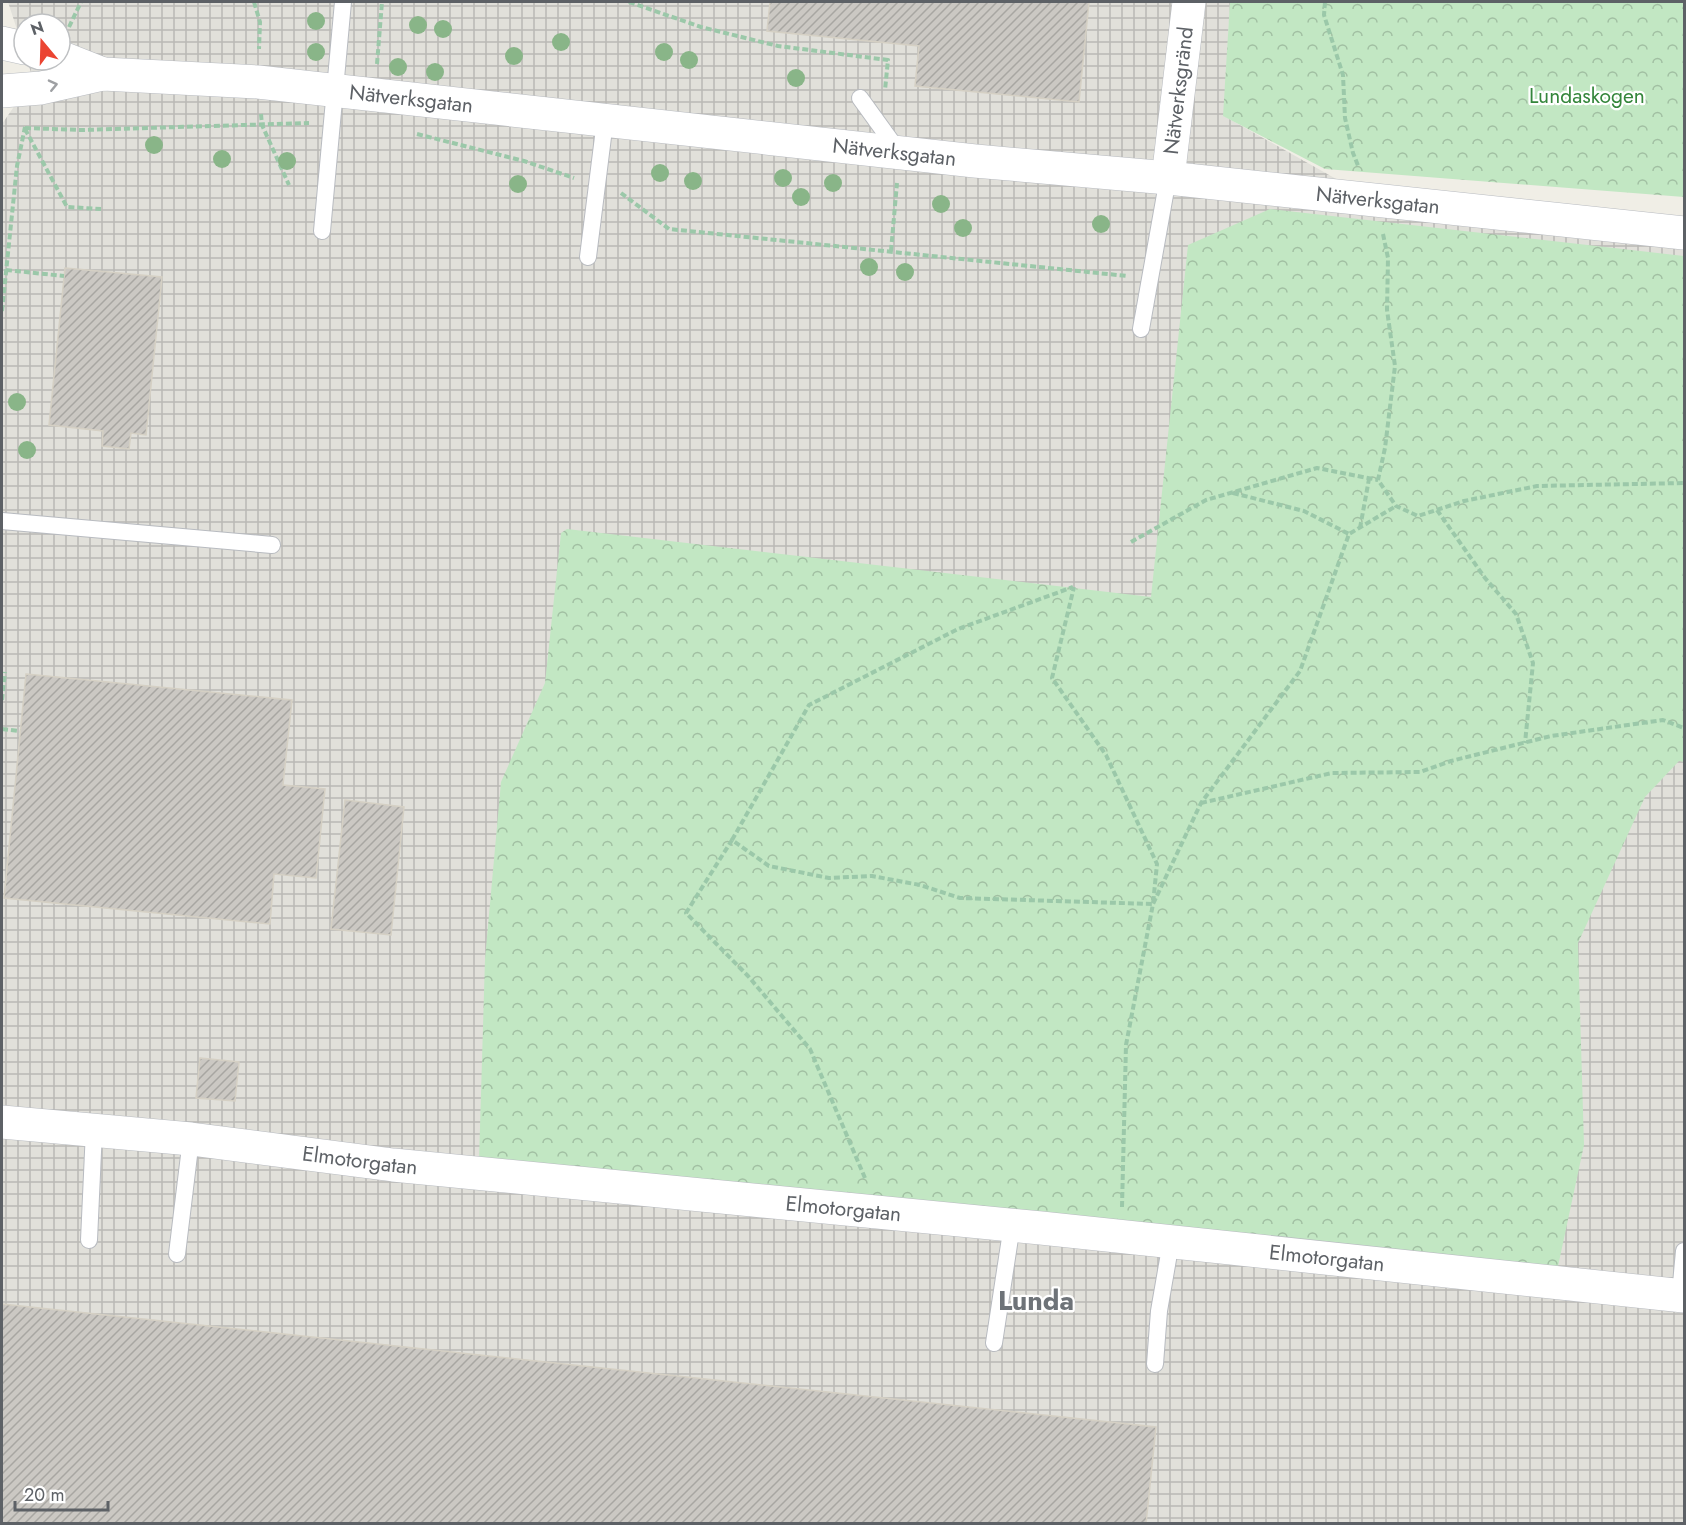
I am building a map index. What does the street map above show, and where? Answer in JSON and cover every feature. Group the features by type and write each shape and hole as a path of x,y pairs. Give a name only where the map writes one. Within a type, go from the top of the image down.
{"street":[{"name":"Nätverksgränd","path":"1168,178 1189,2"},
{"name":"Nätverksgatan","path":"72,62 104,74"},
{"name":"Nätverksgatan","path":"2,92 41,88 104,74 258,82 605,122 891,140 1168,178 1684,233"},
{"name":"Elmotorgatan","path":"2,1122 191,1139 393,1165 1122,1236 1682,1295"}],"lane":[{"path":"322,231 342,2"},
{"path":"860,98 891,140"},
{"path":"588,257 605,122"},
{"path":"1141,329 1168,178"},
{"path":"2,520 272,545"},
{"path":"89,1240 93,1130"},
{"path":"177,1254 191,1139"},
{"path":"994,1343 1012,1225"},
{"path":"1155,1364 1159,1311 1171,1242"},
{"path":"1682,1295 1684,1251"}],"path":[{"path":"629,2 701,27 778,46 888,60 891,251"},
{"path":"1325,2 1324,15 1343,75 1346,118 1353,153 1383,232 1388,258 1387,310 1395,366 1385,448 1378,480"},
{"path":"2,311 17,166 25,128 67,207 101,209"},
{"path":"6,270 64,276"},
{"path":"1131,542 1206,500 1317,468 1378,480 1396,506 1418,516 1464,501 1537,486 1684,483"},
{"path":"1360,528 1370,478"},
{"path":"1232,493 1304,511 1349,534"},
{"path":"1153,904 1201,803 1300,671 1349,534 1396,506"},
{"path":"1437,510 1485,578 1516,614 1533,663 1525,742"},
{"path":"861,1210 867,1181 810,1049 748,976 686,914 732,840 809,705 958,629 1074,587 1052,678 1106,755 1157,864 1153,904 1126,1045 1122,1236"},
{"path":"2,700 5,672"},
{"path":"1201,803 1332,773 1420,772 1451,761 1551,736 1663,720 1684,728"},
{"path":"2,729 21,731"},
{"path":"732,840 769,866 829,878 872,876 920,885 960,898 1153,904"}],"shaded area":[{"path":"8,2 1230,2 1224,116 1370,198 1684,245 1684,1523 2,1524 2,124 33,79 31,72 72,72 72,12 12,12 12,14"}],"green space":[{"name":"Lundaskogen","path":"1230,2 1684,2 1684,197 1325,169 1223,116"},
{"path":"1270,209 1684,256 1684,762 1679,761 1645,797 1578,943 1584,1145 1557,1271 479,1161 485,959 501,782 545,683 561,533 567,529 1151,597 1188,245"}],"building":[{"path":"770,2 1089,2 1079,102 915,86 919,46 767,31"},
{"path":"65,268 162,277 146,435 131,433 129,449 102,446 103,431 49,425"},
{"path":"26,674 292,700 283,785 325,789 316,878 274,874 270,924 4,898"},
{"path":"345,800 404,807 391,935 331,929"},
{"path":"200,1058 239,1062 235,1101 196,1098"},
{"path":"2,1304 1156,1427 1146,1524 2,1524"}],"district":[{"name":"Lunda","path":"1036,1301"}]}
